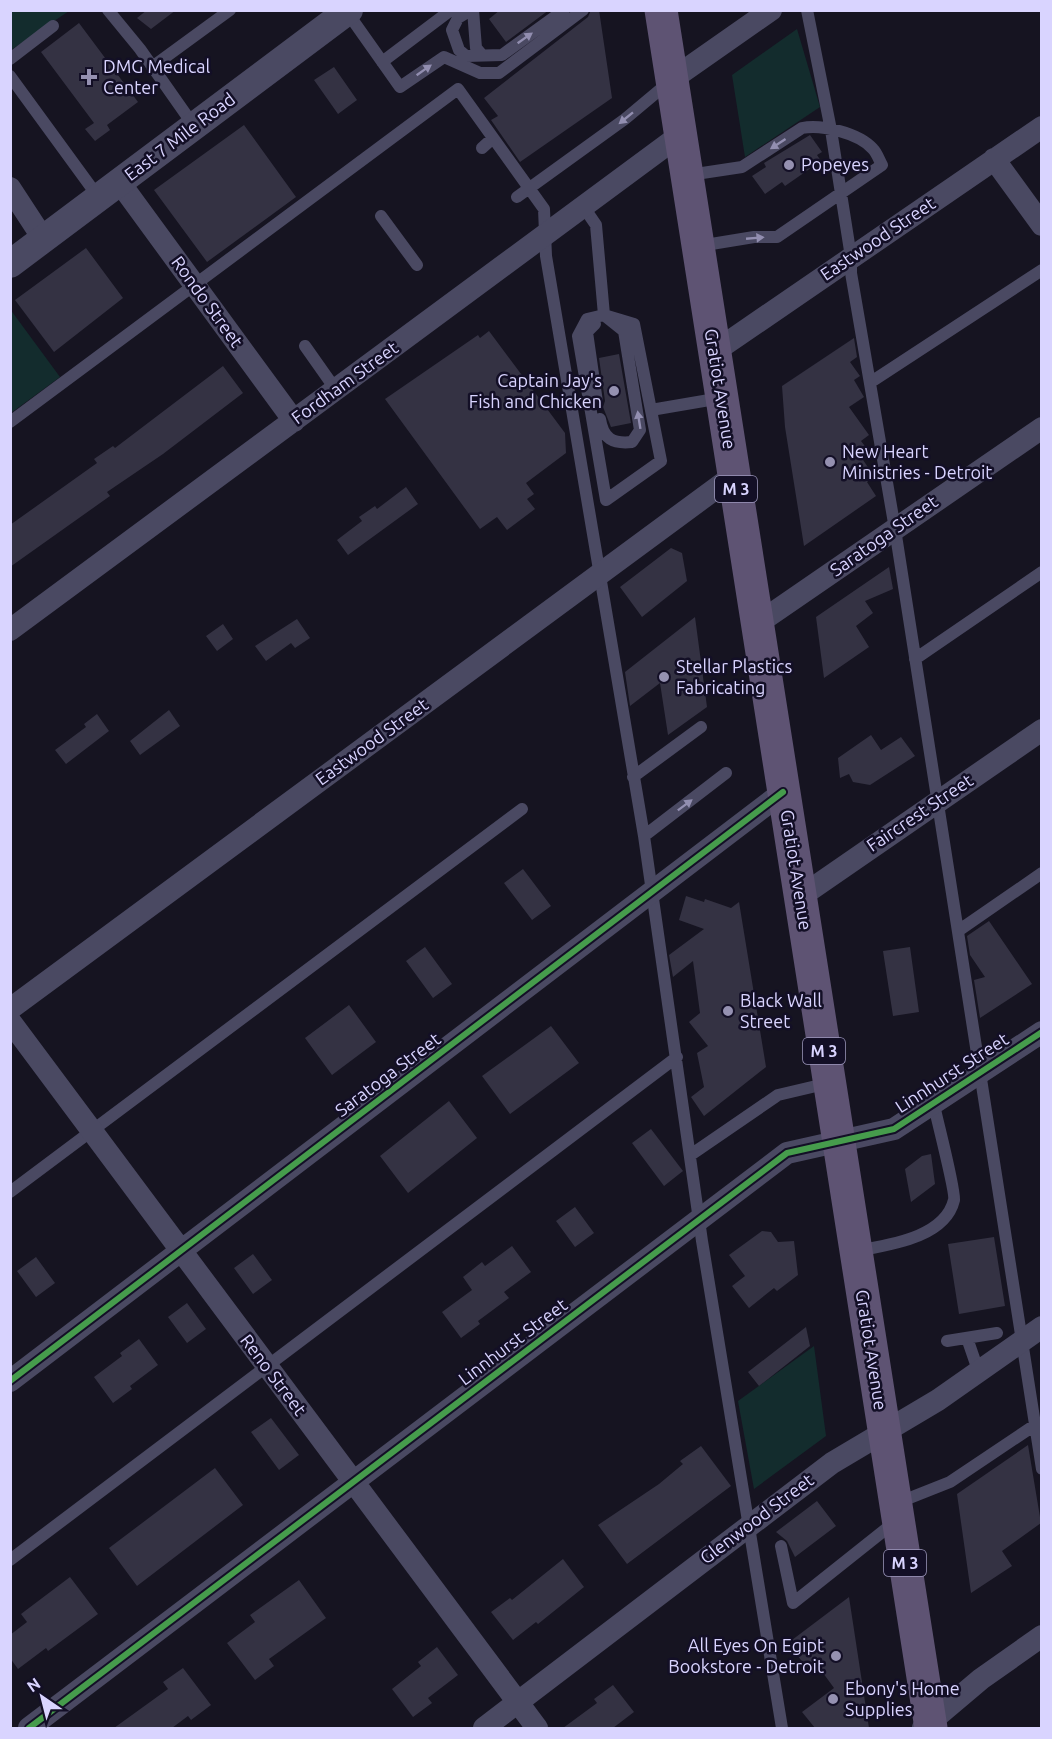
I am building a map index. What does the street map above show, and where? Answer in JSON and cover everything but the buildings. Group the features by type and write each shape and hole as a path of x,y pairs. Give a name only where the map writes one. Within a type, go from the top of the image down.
{"main road":[{"name":"Gratiot Avenue","path":"661,10 897,1511 928,1726"}],"street":[{"path":"671,80 771,10"},
{"name":"East 7 Mile Road","path":"10,264 348,11"},
{"name":"Eastwood Street","path":"714,352 1041,127"},
{"name":"Fordham Street","path":"10,630 680,135"},
{"path":"994,159 1041,225"},
{"path":"10,188 44,240"},
{"name":"Rondo Street","path":"109,190 194,285 294,421"},
{"name":"Saratoga Street","path":"757,624 1041,428"},
{"name":"Eastwood Street","path":"10,1009 734,475"},
{"name":"Faircrest Street","path":"800,897 1041,730"},
{"name":"Saratoga Street","path":"10,1381 783,792"},
{"name":"Reno Street","path":"10,1021 537,1728"},
{"name":"Linnhurst Street","path":"29,1728 787,1153 894,1129 934,1105 1041,1032"},
{"name":"Glenwood Street","path":"484,1728 749,1524 835,1461 938,1400 1041,1327"},
{"path":"928,1726 981,1679 1041,1636"}],"lane":[{"path":"108,10 194,126"},
{"path":"152,68 230,10"},
{"path":"382,62 451,10"},
{"path":"482,55 476,48 472,10 458,18 452,30 459,50 466,56 474,58 482,55 502,55 564,10"},
{"path":"348,11 400,87 444,57 480,73 499,73 583,10"},
{"path":"807,10 831,130 851,257 851,273 895,529 1041,1469"},
{"path":"10,58 53,26"},
{"path":"10,76 109,190"},
{"path":"518,197 625,119 671,80"},
{"path":"10,422 458,89 544,209 546,256 644,836 700,1220 783,1728"},
{"path":"686,175 742,167 802,128 819,126 861,139 873,148 882,165 777,237 753,237 698,247"},
{"path":"482,148 493,138"},
{"path":"583,206 597,225 604,315 624,331 640,430 632,442 619,444 606,438 602,431 587,332 604,315"},
{"path":"381,216 417,265"},
{"path":"871,382 1041,270"},
{"path":"604,315 634,324 661,461 606,500 578,336 587,319 604,315"},
{"path":"306,346 336,390"},
{"path":"651,410 722,398"},
{"path":"915,659 1041,572"},
{"path":"633,777 701,727"},
{"path":"644,836 726,773"},
{"path":"10,1192 522,809"},
{"path":"958,931 1041,873"},
{"path":"10,1560 677,1057"},
{"path":"692,1154 778,1095 829,1083"},
{"path":"855,1252 912,1240 946,1216 955,1198 934,1105"},
{"path":"947,1341 997,1333"},
{"path":"967,1338 978,1370"},
{"path":"781,1546 793,1603 897,1511 950,1482 1035,1425"}],"green space":[{"path":"11,11 69,11 11,50"},
{"path":"797,29 820,107 745,157 732,75"},
{"path":"10,309 60,377 11,413 10,413"},
{"path":"814,1346 826,1436 754,1489 738,1401"}],"cycle path":[{"path":"10,1381 783,792"},
{"path":"29,1728 787,1153 894,1129 1042,1032"}],"place":[{"name":"DMG Medical Center","path":"89,77"},
{"name":"Popeyes","path":"789,165"},
{"name":"Captain Jay's Fish and Chicken","path":"614,391"},
{"name":"New Heart Ministries - Detroit","path":"830,462"},
{"name":"Stellar Plastics Fabricating","path":"664,677"},
{"name":"Black Wall Street","path":"728,1011"},
{"name":"All Eyes On Egipt Bookstore - Detroit","path":"836,1656"},
{"name":"Ebony's Home Supplies","path":"833,1699"}]}
